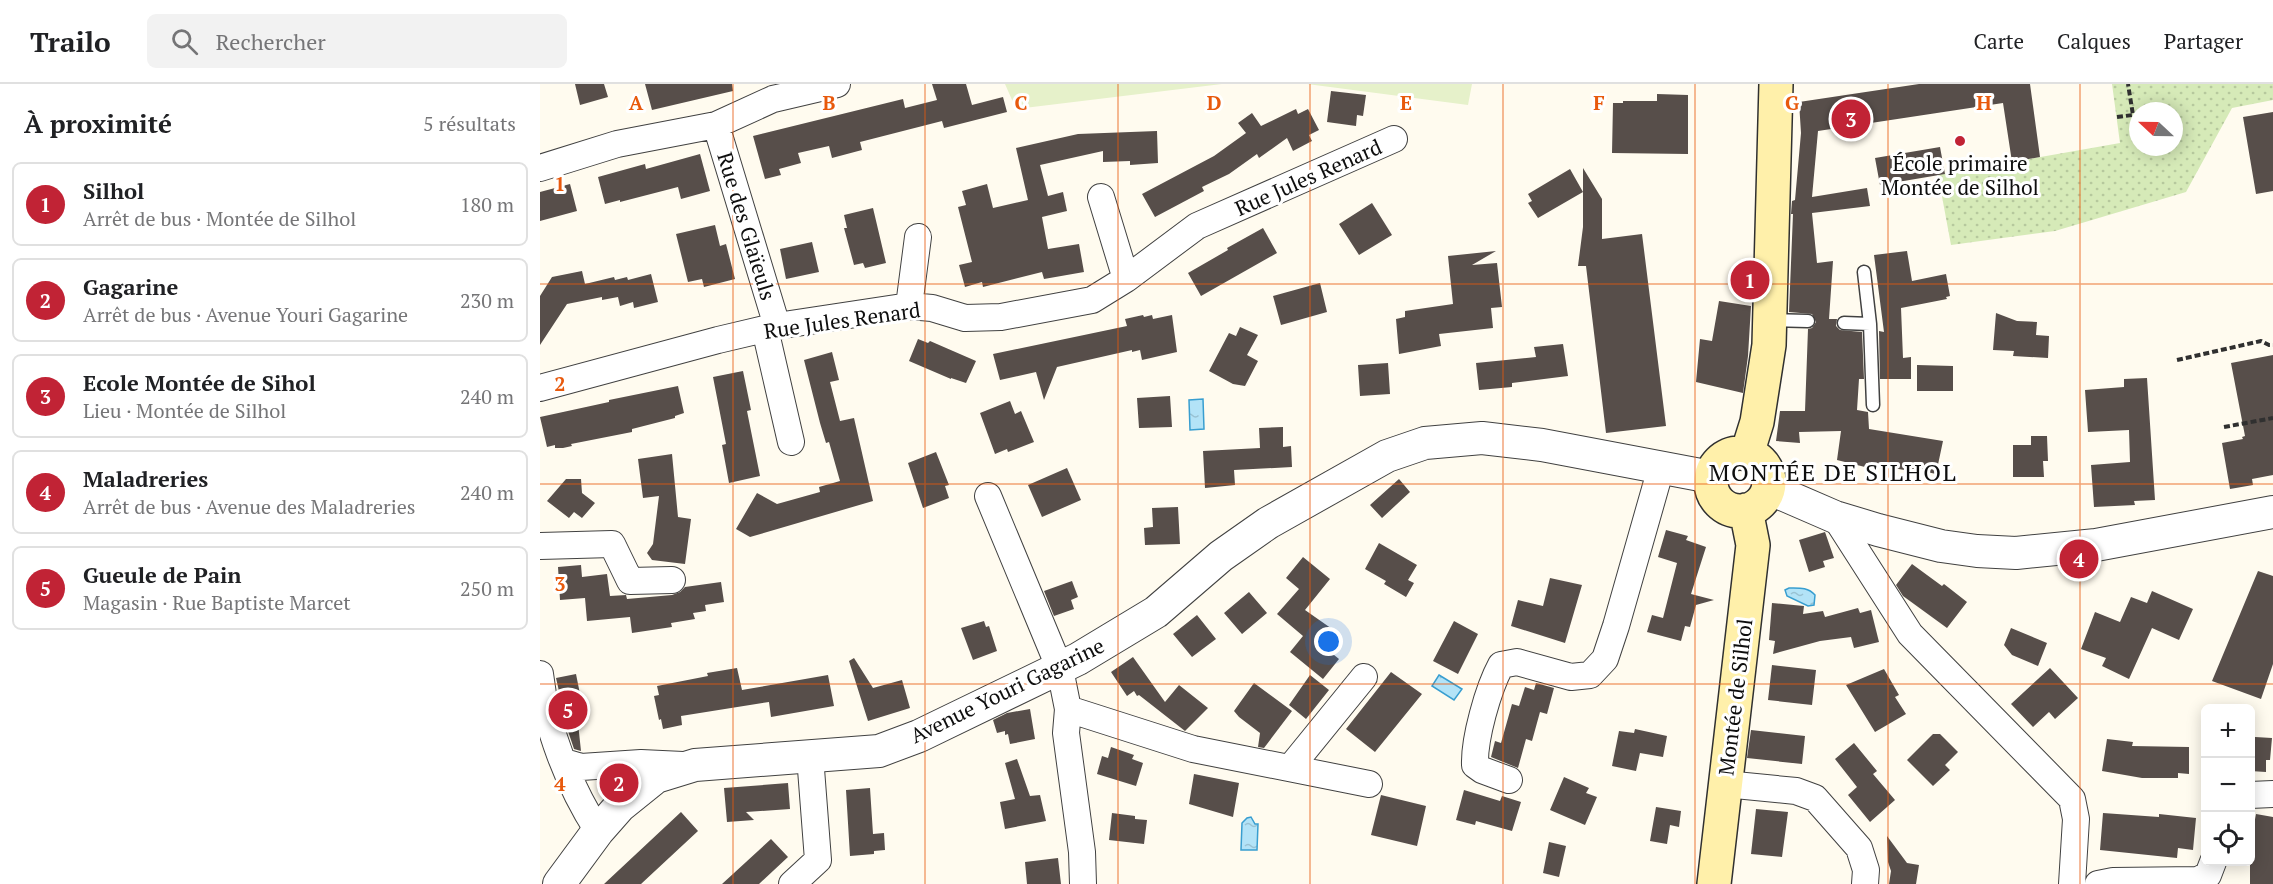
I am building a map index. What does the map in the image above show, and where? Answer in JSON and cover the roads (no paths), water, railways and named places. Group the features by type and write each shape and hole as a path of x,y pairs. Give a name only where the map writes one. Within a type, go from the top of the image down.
{"main road":[{"path":"1747,454 1757,422 1769,345 1776,84"},
{"path":"1735,453 1747,454 1760,461 1768,474 1757,499 1735,511 1724,507 1716,499 1711,477 1715,466 1724,458 1735,453"},
{"name":"Montée de Silhol","path":"1713,884 1757,499"}],"street":[{"path":"540,168 617,144 716,125 772,92 837,84"},
{"name":"Rue des Glaïeuls","path":"716,125 771,328 791,442"},
{"name":"Rue Jules Renard","path":"540,388 771,328 909,306 932,308 965,318 1001,317 1092,300 1126,279 1197,226 1394,139"},
{"path":"1101,198 1126,279"},
{"path":"909,306 918,237"},
{"name":"Avenue Youri Gagarine","path":"559,884 598,831 620,806 656,777 695,765 879,751 919,736 1060,669 1156,612 1221,556 1268,523 1387,456 1425,443 1482,438 1508,440 1711,477"},
{"path":"1509,780 1475,765 1474,752 1493,680 1501,665 1517,662 1571,677 1590,675 1605,658 1661,468"},
{"path":"988,496 1060,669 1068,709 1066,733 1082,852 1083,884"},
{"path":"1757,499 1835,517 1941,546 2016,553 2096,545 2273,512"},
{"path":"1835,517 1910,634 2072,799 2076,819 2072,884"},
{"path":"540,546 612,544 630,581 672,580"},
{"path":"540,674 543,700 564,762 598,831"},
{"path":"1290,768 1364,677"},
{"name":"Avenue Youri Gagarine","path":"1068,709 1193,749 1369,784"},
{"path":"792,884 818,860 810,756"},
{"path":"564,762 581,767 641,763 695,765"},
{"path":"1725,784 1796,791 1815,798 1858,848 1866,870 1865,884"},
{"path":"2255,795 2273,794"},
{"path":"2098,884 2113,880 2203,875"}],"lane":[{"path":"1864,272 1870,324 1873,405"},
{"path":"1770,320 1808,321"},
{"path":"1844,323 1870,324"}],"water":[{"path":"1203,399 1204,429 1190,430 1189,400"},
{"path":"1803,588 1812,592 1815,595 1814,605 1808,606 1787,596 1785,590"},
{"path":"1439,675 1462,689 1454,700 1432,686"},
{"path":"1251,817 1255,824 1258,824 1257,850 1241,850 1242,823"}],"place":[{"name":"Ecole Montée de Sihol","path":"1851,119"},
{"name":"École primaire Montée de Silhol","path":"1960,141"},
{"name":"Silhol","path":"1750,280"},
{"name":"Maladreries","path":"2079,559"},
{"name":"Gueule de Pain","path":"568,710"},
{"name":"Gagarine","path":"619,783"}],"district":[{"name":"MONTÉE DE SILHOL","path":"1833,472"}]}
